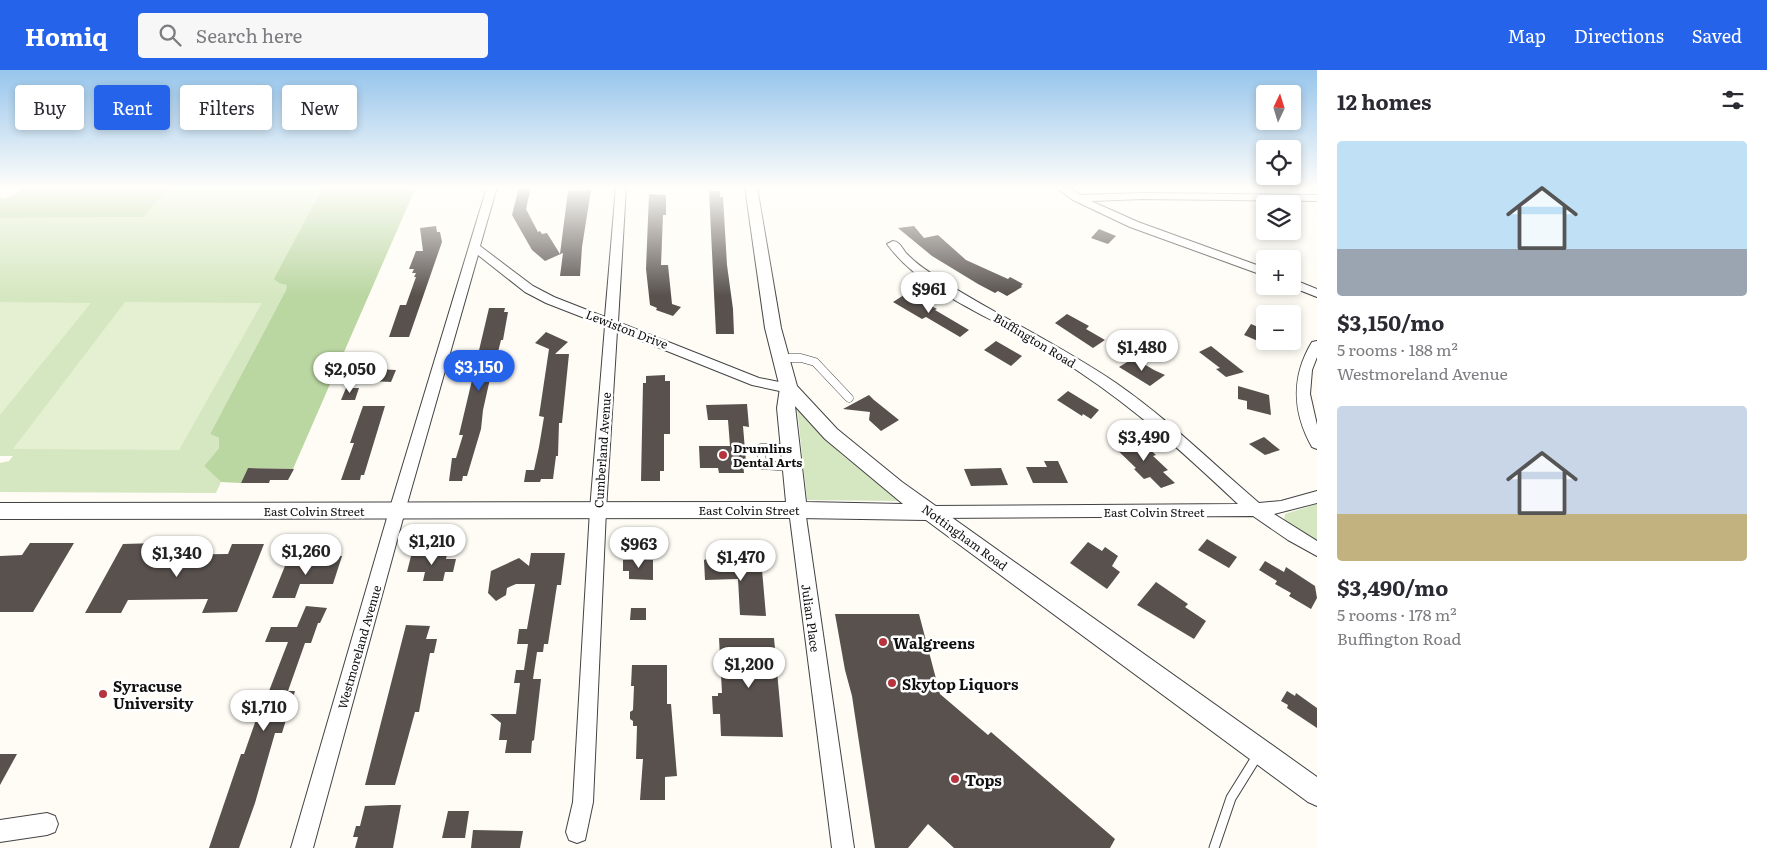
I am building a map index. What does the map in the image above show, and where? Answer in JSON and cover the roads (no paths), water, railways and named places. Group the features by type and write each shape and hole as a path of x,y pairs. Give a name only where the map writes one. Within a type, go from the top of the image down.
{"street":[{"name":"Westmoreland Avenue","path":"302,848 397,511 482,223"},
{"name":"Cumberland Avenue","path":"577,832 583,802 598,510 618,223"},
{"name":"Nottingham Road","path":"757,223 773,328 789,388 831,434 895,487 1317,793"},
{"path":"1132,223 1256,269"},
{"name":"Buffington Road","path":"893,244 914,266 934,280 1036,339 1115,388 1203,460 1257,510 1317,549"},
{"name":"Lewiston Drive","path":"475,247 530,289 550,300 758,382 789,388"},
{"path":"1301,287 1317,293"},
{"path":"1317,345 1308,360 1301,390 1307,420 1317,443"},
{"name":"Julian Place","path":"789,388 786,408 797,510 843,848"},
{"name":"East Colvin Street","path":"0,511 797,510 932,512 1257,510 1281,507 1317,497"},
{"path":"0,831 47,824"}],"lane":[{"path":"781,358 801,358 815,362 849,398"},
{"path":"790,448 761,448 762,465 792,467"},
{"path":"1214,848 1230,798 1260,752"}],"place":[{"name":"Drumlins Dental Arts","path":"723,455"},
{"name":"Walgreens","path":"883,642"},
{"name":"Skytop Liquors","path":"892,683"},
{"name":"Syracuse University","path":"103,694"},
{"name":"Tops","path":"955,779"}]}
